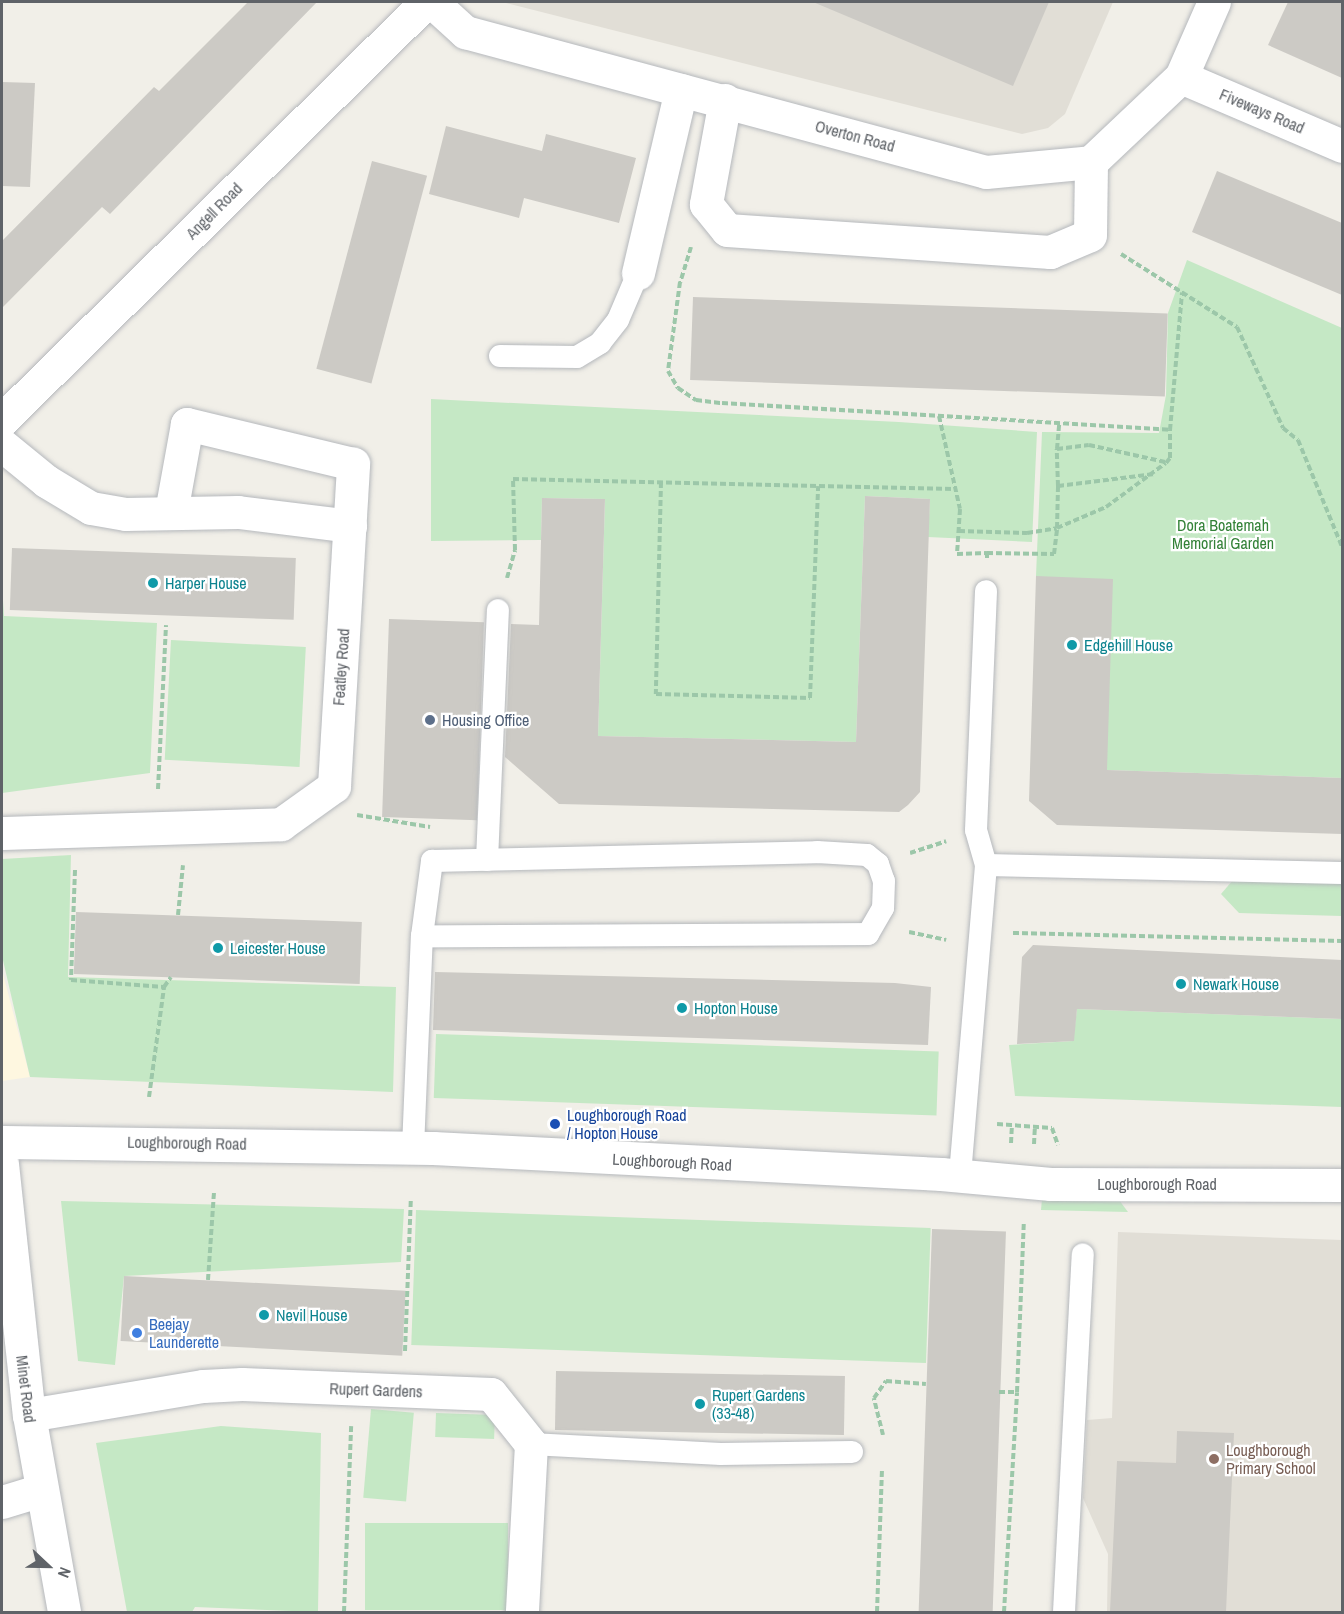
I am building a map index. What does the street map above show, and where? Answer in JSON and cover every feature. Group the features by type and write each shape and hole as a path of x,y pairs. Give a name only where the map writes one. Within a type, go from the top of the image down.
{"street":[{"name":"Angell Road","path":"2,420 426,2"},
{"name":"Overton Road","path":"432,2 465,32 725,100 986,172 1091,162"},
{"path":"725,100 706,204 727,230 1050,252 1090,235 1091,162 1181,77 1214,2"},
{"name":"Fiveways Road","path":"1181,77 1342,146"},
{"path":"638,273 681,90"},
{"name":"Featley Road","path":"2,833 281,824 333,786 353,464 187,424 171,512"},
{"path":"2,445 46,481 91,508 125,514 238,512 350,526"},
{"name":"Loughborough Road","path":"2,1142 413,1148 960,1175 1051,1184 1342,1185"},
{"name":"Minet Road","path":"2,1164 29,1415 40,1490 63,1612"},
{"name":"Rupert Gardens","path":"29,1415 203,1386 491,1394 531,1444"},
{"path":"522,1612 531,1444"},
{"path":"2,1502 40,1490"}],"lane":[{"path":"500,356 577,357 600,344 618,320 638,273"},
{"path":"960,1175 986,865 976,830 986,591"},
{"path":"487,860 498,610"},
{"path":"413,1148 422,936 432,861 817,852 867,855 878,864 884,881 883,908 876,924 868,934 849,937 422,936"},
{"path":"986,865 1342,873"},
{"path":"1064,1612 1083,1255"},
{"path":"531,1444 721,1454 852,1452"}],"path":[{"path":"706,204 680,282 668,371 678,388 696,400 1170,430"},
{"path":"1090,235 1237,327 1283,428 1298,440 1342,547"},
{"path":"959,531 1027,532 1057,528 1106,507 1154,474 1170,458 1170,430 1182,293"},
{"path":"939,416 960,509 957,555 1054,554 1057,528 1059,424"},
{"path":"1057,449 1089,445 1166,462"},
{"path":"1058,486 1154,474"},
{"path":"498,610 515,550 513,479 954,489"},
{"path":"662,482 656,694 810,698 818,486"},
{"path":"986,591 987,553"},
{"path":"166,625 171,828 178,915"},
{"path":"318,797 364,818 430,824 432,861"},
{"path":"878,864 976,830"},
{"path":"77,831 70,980 164,987"},
{"path":"876,924 979,940 1342,941"},
{"path":"149,1097 164,987 171,977"},
{"path":"1012,1125 1052,1128 1056,1139"},
{"path":"208,1280 214,1191"},
{"path":"403,1390 411,1198"},
{"path":"1004,1612 1024,1220 1016,1219"},
{"path":"883,1438 874,1398 886,1382 926,1384"},
{"path":"344,1612 353,1390"},
{"path":"999,1392 1017,1392"},
{"path":"876,1612 882,1461"}],"shaded area":[{"path":"502,2 1113,2 1065,114 1048,128 1022,134"},
{"path":"2,970 30,1077 2,1081"},
{"name":"Loughborough Primary School","path":"1118,1232 1342,1240 1342,1612 1107,1612 1108,1554 1083,1498 1087,1420 1112,1418"}],"green space":[{"name":"Dora Boatemah Memorial Garden","path":"1187,260 1342,328 1342,778 1107,770 1036,576 1042,432 1159,433 1166,395 1168,313"},
{"path":"431,399 899,422 1037,432 1032,542 928,537 930,499 865,496 856,742 598,736 605,499 542,498 541,540 431,541"},
{"path":"2,585 4,616 157,623 150,773 2,793"},
{"path":"171,640 306,647 300,767 165,760"},
{"path":"71,855 68,977 396,987 393,1092 30,1077 2,956 2,859"},
{"path":"1239,873 1342,879 1342,916 1239,913 1221,894"},
{"path":"1077,1009 1342,1019 1342,1107 1015,1096 1009,1045 1073,1041"},
{"path":"436,1034 939,1052 936,1116 434,1098"},
{"path":"1042,1199 1119,1200 1128,1212 1041,1210"},
{"path":"61,1201 404,1209 401,1262 124,1276 115,1365 78,1361"},
{"path":"416,1210 931,1228 926,1363 411,1345"},
{"path":"371,1409 414,1413 406,1501 363,1498"},
{"path":"436,1413 495,1415 494,1439 435,1437"},
{"path":"221,1426 321,1433 318,1612 195,1607 192,1612 127,1612 96,1443"},
{"path":"365,1523 508,1523 508,1610 365,1610"}],"building":[{"path":"248,2 317,2 110,214 102,207 2,308 2,241 154,87 159,91"},
{"path":"813,2 1049,2 1013,86"},
{"path":"1288,2 1342,2 1342,78 1268,45"},
{"path":"2,82 35,83 30,187 2,186"},
{"path":"446,126 542,151 546,134 636,158 619,223 524,198 519,218 429,194"},
{"path":"372,161 427,176 371,383 316,369"},
{"path":"1217,171 1342,223 1342,295 1192,232"},
{"path":"693,297 1168,314 1165,397 690,380"},
{"path":"865,496 930,499 920,792 899,812 559,804 505,757 511,624 539,625 542,498 605,499 598,736 856,742"},
{"name":"Harper House","path":"12,548 296,558 294,620 10,610"},
{"name":"Edgehill House","path":"1036,576 1113,579 1107,770 1342,778 1342,834 1057,825 1029,801"},
{"name":"Housing Office","path":"389,619 484,622 477,820 382,817"},
{"name":"Leicester House","path":"76,912 362,922 360,984 74,974"},
{"name":"Newark House","path":"1033,945 1342,960 1342,1019 1077,1009 1074,1041 1017,1044 1022,957"},
{"name":"Hopton House","path":"435,972 895,983 931,987 928,1045 433,1030"},
{"path":"932,1229 1006,1232 993,1612 919,1612"},
{"name":"Nevil House","path":"124,1276 406,1291 402,1356 121,1341"},
{"name":"Rupert Gardens (33-48)","path":"556,1371 845,1376 844,1435 555,1430"},
{"path":"1177,1431 1234,1433 1226,1612 1110,1612 1117,1461 1176,1463"}],"place":[{"name":"Harper House","path":"153,583"},
{"name":"Edgehill House","path":"1072,645"},
{"name":"Housing Office","path":"430,720"},
{"name":"Leicester House","path":"218,948"},
{"name":"Newark House","path":"1181,984"},
{"name":"Hopton House","path":"682,1008"},
{"name":"Loughborough Road / Hopton House","path":"555,1124"},
{"name":"Nevil House","path":"264,1315"},
{"name":"Beejay Launderette","path":"137,1333"},
{"name":"Rupert Gardens (33-48)","path":"700,1404"},
{"name":"Loughborough Primary School","path":"1214,1459"}]}
